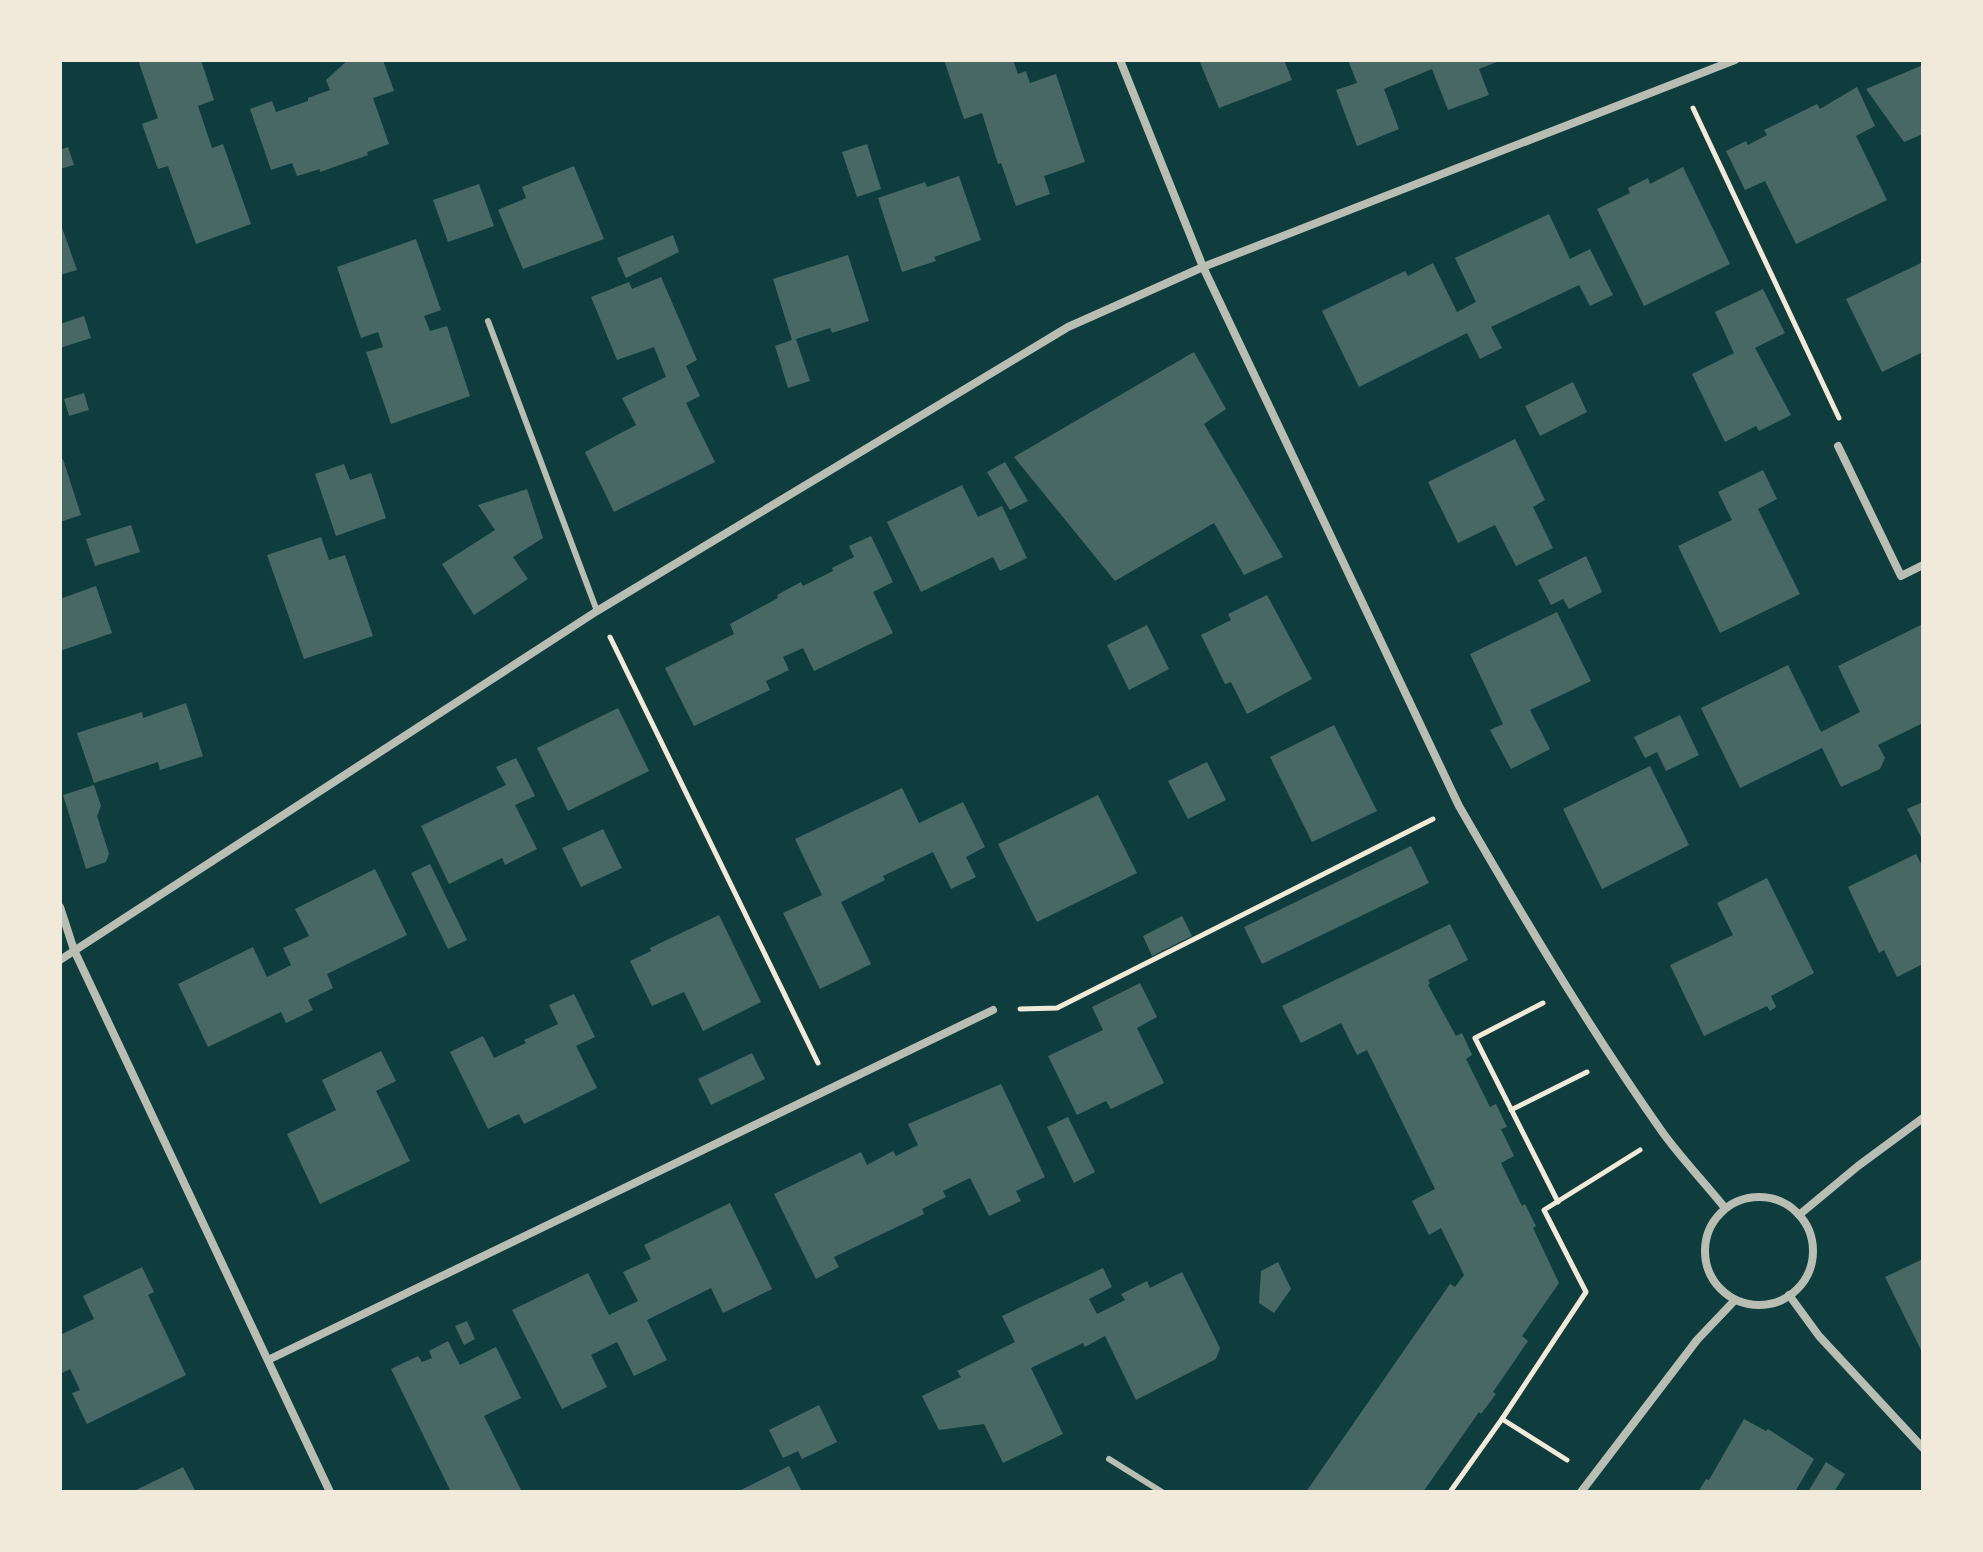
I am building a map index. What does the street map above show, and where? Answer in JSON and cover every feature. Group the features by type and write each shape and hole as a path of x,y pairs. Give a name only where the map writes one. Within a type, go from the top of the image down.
{"street":[{"path":"1120,60 1203,267 1459,806 1613,1059 1665,1135 1725,1208"},
{"path":"60,960 597,611 1068,327 1203,267 1735,60"},
{"path":"1838,446 1901,576 1923,565"},
{"path":"60,907 74,950 330,1492"},
{"path":"268,1360 993,1010"},
{"path":"1799,1215 1923,1118"},
{"path":"1772,1198 1799,1215 1809,1230 1813,1248 1811,1266 1802,1282 1789,1295 1763,1305 1735,1300 1722,1291 1712,1279 1704,1248 1714,1220 1725,1208 1740,1200 1772,1198"},
{"path":"1789,1295 1819,1336 1923,1448"},
{"path":"1581,1492 1697,1340 1735,1300"}],"lane":[{"path":"488,321 597,611"},
{"path":"1109,1459 1162,1492"}],"path":[{"path":"1684,80 1698,122 1842,424 1838,446"},
{"path":"597,611 831,1089"},
{"path":"993,1010 1057,1008 1459,806"},
{"path":"1558,1202 1475,1038 1569,989"},
{"path":"1511,1110 1613,1059"},
{"path":"1450,1492 1586,1292 1544,1210 1665,1135"},
{"path":"1502,1419 1592,1476"}],"building":[{"path":"138,60 201,60 214,100 198,106 212,148 223,144 251,224 196,244 168,166 158,169 142,124 158,118"},
{"path":"348,60 383,60 394,91 373,98 389,144 320,172 320,169 297,176 292,163 271,170 250,109 272,101 276,112 330,90 326,80"},
{"path":"944,60 1013,60 1018,74 1026,71 1030,83 1056,74 1085,162 1044,176 1050,194 1016,206 1001,163 998,164 982,113 964,119"},
{"path":"1199,60 1284,60 1292,80 1219,108"},
{"path":"1348,60 1502,60 1479,69 1489,95 1448,110 1432,69 1384,89 1399,129 1357,146 1336,90 1357,83"},
{"path":"1923,65 1923,134 1904,142 1866,89"},
{"path":"1857,87 1875,126 1856,136 1887,200 1796,244 1765,181 1745,190 1726,151 1746,141 1748,145 1767,135 1764,130 1817,104 1820,109"},
{"path":"867,144 881,189 857,197 842,152"},
{"path":"68,147 74,165 60,169 60,150"},
{"path":"574,166 604,239 523,269 498,210 526,198 522,187"},
{"path":"1683,167 1730,264 1644,306 1597,209 1630,193 1628,188 1648,178 1650,184"},
{"path":"959,176 981,240 934,257 936,261 902,272 878,198 925,182 927,187"},
{"path":"479,184 494,226 448,242 433,200"},
{"path":"1549,214 1570,259 1590,249 1613,295 1590,306 1579,285 1491,327 1502,348 1480,359 1467,333 1359,387 1322,311 1405,271 1408,276 1433,263 1457,312 1476,302 1455,258"},
{"path":"60,222 77,270 60,275"},
{"path":"673,235 679,252 626,278 617,258"},
{"path":"416,239 441,310 424,316 430,331 447,326 470,396 391,424 366,352 383,347 378,332 361,338 337,267"},
{"path":"848,255 869,321 832,333 830,328 796,339 810,381 788,388 775,346 792,340 773,279"},
{"path":"1923,262 1923,352 1882,372 1846,299"},
{"path":"661,277 697,360 686,366 700,396 686,403 715,462 614,512 585,452 636,425 622,398 666,377 654,347 617,360 591,297 629,282 632,289"},
{"path":"1763,289 1785,333 1755,348 1791,415 1759,431 1756,426 1725,442 1692,374 1734,353 1715,312"},
{"path":"84,316 91,338 60,348 60,324"},
{"path":"1194,352 1226,409 1204,424 1283,557 1244,575 1214,523 1115,581 1014,457"},
{"path":"1573,382 1587,412 1540,436 1525,406"},
{"path":"84,393 89,410 69,416 64,399"},
{"path":"1515,439 1545,500 1533,507 1553,548 1516,566 1495,525 1458,543 1428,482"},
{"path":"63,459 81,515 60,522 60,460"},
{"path":"1005,462 1028,501 1010,510 987,472"},
{"path":"344,464 350,480 371,473 386,518 336,536 315,474"},
{"path":"1763,470 1777,499 1758,509 1800,594 1720,633 1678,546 1732,520 1718,492"},
{"path":"962,485 978,517 1002,506 1027,558 1000,571 993,557 921,592 887,522"},
{"path":"527,489 543,538 513,557 528,579 474,615 442,564 495,530 478,505"},
{"path":"131,525 140,552 95,566 86,539"},
{"path":"871,536 893,582 873,592 893,633 814,671 803,648 783,657 789,670 766,681 770,690 694,726 665,668 734,634 730,624 778,598 777,595 801,582 803,586 833,571 832,568 854,557 849,546"},
{"path":"321,537 329,560 345,555 373,636 304,659 267,555"},
{"path":"1586,556 1602,592 1569,609 1563,599 1551,605 1538,580"},
{"path":"96,586 112,633 60,651 60,599"},
{"path":"1267,595 1312,679 1247,714 1231,682 1225,684 1201,635 1231,620 1228,614"},
{"path":"1557,612 1591,681 1530,710 1550,749 1511,769 1490,730 1503,724 1470,654"},
{"path":"1923,624 1923,723 1878,745 1885,758 1880,769 1841,787 1822,748 1740,788 1701,708 1788,665 1821,732 1860,712 1838,666"},
{"path":"1147,625 1169,669 1129,690 1107,645"},
{"path":"186,703 203,756 160,770 158,762 94,783 77,733 142,712 143,718"},
{"path":"618,708 649,771 568,811 537,748"},
{"path":"1680,715 1699,755 1666,771 1657,752 1645,758 1634,737"},
{"path":"1334,725 1377,811 1312,842 1270,757"},
{"path":"516,758 535,796 515,805 537,849 505,865 502,858 449,884 421,826 506,785 496,767"},
{"path":"1207,762 1226,800 1188,819 1168,781"},
{"path":"1650,766 1689,845 1602,889 1563,809"},
{"path":"94,785 101,806 97,816 109,854 106,862 86,869 63,795"},
{"path":"902,788 919,823 963,802 985,847 966,857 976,877 951,889 933,852 883,876 885,880 841,902 871,964 820,989 783,913 822,895 795,839"},
{"path":"1098,795 1137,873 1037,922 998,844"},
{"path":"1923,802 1923,841 1907,809"},
{"path":"603,829 622,868 581,887 562,848"},
{"path":"1411,846 1429,883 1262,964 1244,927"},
{"path":"1916,854 1923,868 1923,964 1897,977 1884,950 1879,953 1848,887"},
{"path":"430,864 467,940 448,949 411,873"},
{"path":"375,869 407,935 327,974 333,988 308,1000 313,1010 286,1023 281,1012 208,1047 178,984 253,947 267,977 291,965 283,948 309,936 295,909"},
{"path":"1767,878 1814,973 1771,996 1776,1007 1770,1011 1767,1006 1704,1036 1670,965 1733,935 1717,903"},
{"path":"719,915 761,1002 703,1031 684,992 652,1006 630,961"},
{"path":"1182,916 1192,936 1152,956 1143,936"},
{"path":"1450,924 1468,960 1428,980 1428,985 1456,1036 1462,1033 1472,1055 1466,1059 1490,1107 1496,1104 1507,1127 1501,1129 1514,1156 1501,1163 1522,1206 1525,1204 1536,1226 1533,1228 1559,1283 1522,1336 1528,1341 1493,1392 1496,1394 1481,1414 1479,1412 1423,1492 1306,1492 1450,1284 1455,1287 1464,1275 1441,1228 1429,1235 1412,1201 1435,1189 1367,1050 1357,1055 1341,1023 1301,1043 1282,1006"},
{"path":"1140,983 1157,1017 1137,1028 1164,1083 1111,1109 1106,1101 1077,1115 1048,1056 1103,1030 1092,1007"},
{"path":"574,994 595,1037 576,1046 597,1088 524,1124 519,1114 488,1129 450,1052 483,1036 494,1058 558,1024 549,1005"},
{"path":"381,1051 396,1081 376,1091 410,1161 320,1204 287,1134 336,1110 322,1080"},
{"path":"752,1053 765,1079 711,1105 698,1079"},
{"path":"1001,1084 1045,1177 1016,1191 1021,1201 989,1216 970,1178 943,1191 946,1197 922,1209 924,1214 834,1257 839,1267 816,1279 774,1194 861,1152 867,1165 893,1151 896,1156 918,1145 908,1124"},
{"path":"1068,1117 1095,1172 1074,1183 1047,1127"},
{"path":"730,1203 772,1289 723,1313 711,1288 647,1320 667,1360 634,1376 617,1342 591,1355 607,1387 562,1409 512,1310 588,1273 609,1315 638,1301 623,1272 651,1259 644,1245"},
{"path":"1923,1259 1923,1354 1885,1277"},
{"path":"1278,1262 1291,1289 1274,1313 1259,1303 1261,1271"},
{"path":"142,1267 154,1292 148,1295 186,1375 87,1424 72,1393 80,1390 70,1369 60,1374 60,1335 94,1319 83,1296"},
{"path":"1103,1268 1112,1287 1089,1299 1097,1314 1125,1300 1121,1294 1147,1281 1150,1288 1182,1272 1220,1348 1216,1359 1136,1400 1105,1336 1031,1368 1063,1434 1003,1463 984,1424 939,1430 922,1396 961,1377 957,1371 1015,1342 1002,1316"},
{"path":"467,1321 475,1339 464,1345 455,1326"},
{"path":"448,1341 460,1365 496,1347 521,1398 484,1416 522,1492 451,1492 391,1369 418,1356 422,1362 432,1358 429,1351"},
{"path":"819,1405 837,1442 802,1459 798,1451 783,1458 769,1430"},
{"path":"1744,1419 1766,1431 1768,1429 1814,1459 1795,1492 1698,1492 1706,1479 1709,1480"},
{"path":"1826,1462 1845,1474 1834,1492 1808,1492"},
{"path":"789,1466 802,1492 737,1492"},
{"path":"183,1467 196,1492 132,1492"}]}
